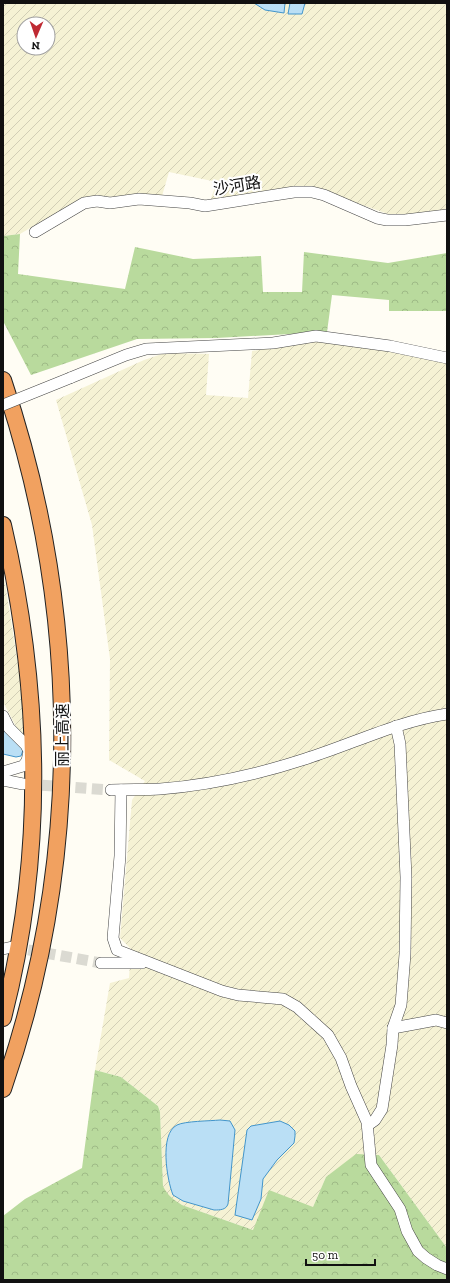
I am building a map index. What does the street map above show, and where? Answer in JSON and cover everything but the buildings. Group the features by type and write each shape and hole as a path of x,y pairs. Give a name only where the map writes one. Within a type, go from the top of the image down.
{"highway":[{"name":"丽上高速","path":"3,380 24,446 32,477 49,563 59,642 63,729 59,824 47,918 31,996 3,1089"},
{"name":"丽上高速","path":"3,526 18,594 28,668 34,782 31,842 26,895 14,969 3,1018"}],"street":[{"name":"沙河路","path":"35,232 84,203 139,199 190,203 206,206 294,192 312,192 324,195 377,218 387,220 405,220 447,214"},
{"path":"3,405 126,355 146,349 263,344 316,336 390,346 447,358"},
{"path":"447,714 418,719 305,759 251,774 178,787 116,790 120,856 113,938 115,946 119,952 222,991 238,995 283,999 297,1007 328,1035 341,1058 351,1086 368,1124 372,1165 400,1209 410,1237 418,1251 437,1265 447,1269"},
{"path":"3,716 9,728 26,745 29,751 27,761 22,766 3,772"},
{"path":"368,1124 378,1117 384,1105 393,1028 401,1005 405,938 406,877 400,744 396,726"},
{"path":"3,780 23,784"},
{"path":"101,963 150,963"},
{"path":"393,1028 436,1020 447,1023"}],"shaded area":[{"path":"3,3 447,3 447,209 443,211 394,216 325,192 210,201 217,182 169,172 162,196 83,197 20,234 3,236"},
{"path":"326,339 447,363 447,1248 379,1155 326,1177 313,1207 253,1230 176,1202 165,1192 163,1186 160,1112 158,1106 121,1077 95,1070 110,983 129,978 131,949 120,938 132,800 145,781 109,760 110,659 92,525 56,400 144,360 165,353 209,354 206,395 248,398 252,351"},
{"path":"3,575 29,732 21,736 3,702"}],"green space":[{"path":"20,234 18,274 125,289 135,247 193,259 261,256 263,292 302,292 304,252 388,263 447,253 447,311 389,311 389,300 332,295 327,332 216,338 137,339 31,375 3,321 3,236"},
{"path":"95,1070 121,1077 158,1106 160,1112 163,1186 169,1195 182,1205 253,1230 269,1190 313,1207 326,1177 356,1154 379,1155 447,1248 447,1280 3,1280 3,1216 25,1199 82,1168"}],"water":[{"path":"254,3 285,3 284,13 265,10"},
{"path":"290,3 305,3 302,14 288,14"},
{"path":"3,730 21,745 23,750 21,756 16,757 3,754"},
{"path":"220,1120 230,1121 235,1130 228,1204 224,1209 214,1210 183,1201 173,1195 167,1169 166,1147 171,1130 177,1125 191,1122"},
{"path":"280,1121 289,1125 295,1131 294,1143 277,1160 263,1179 261,1199 252,1220 235,1215 247,1130 251,1126"}],"tunnel":[{"path":"26,784 111,790"},
{"path":"12,947 101,963"}]}
